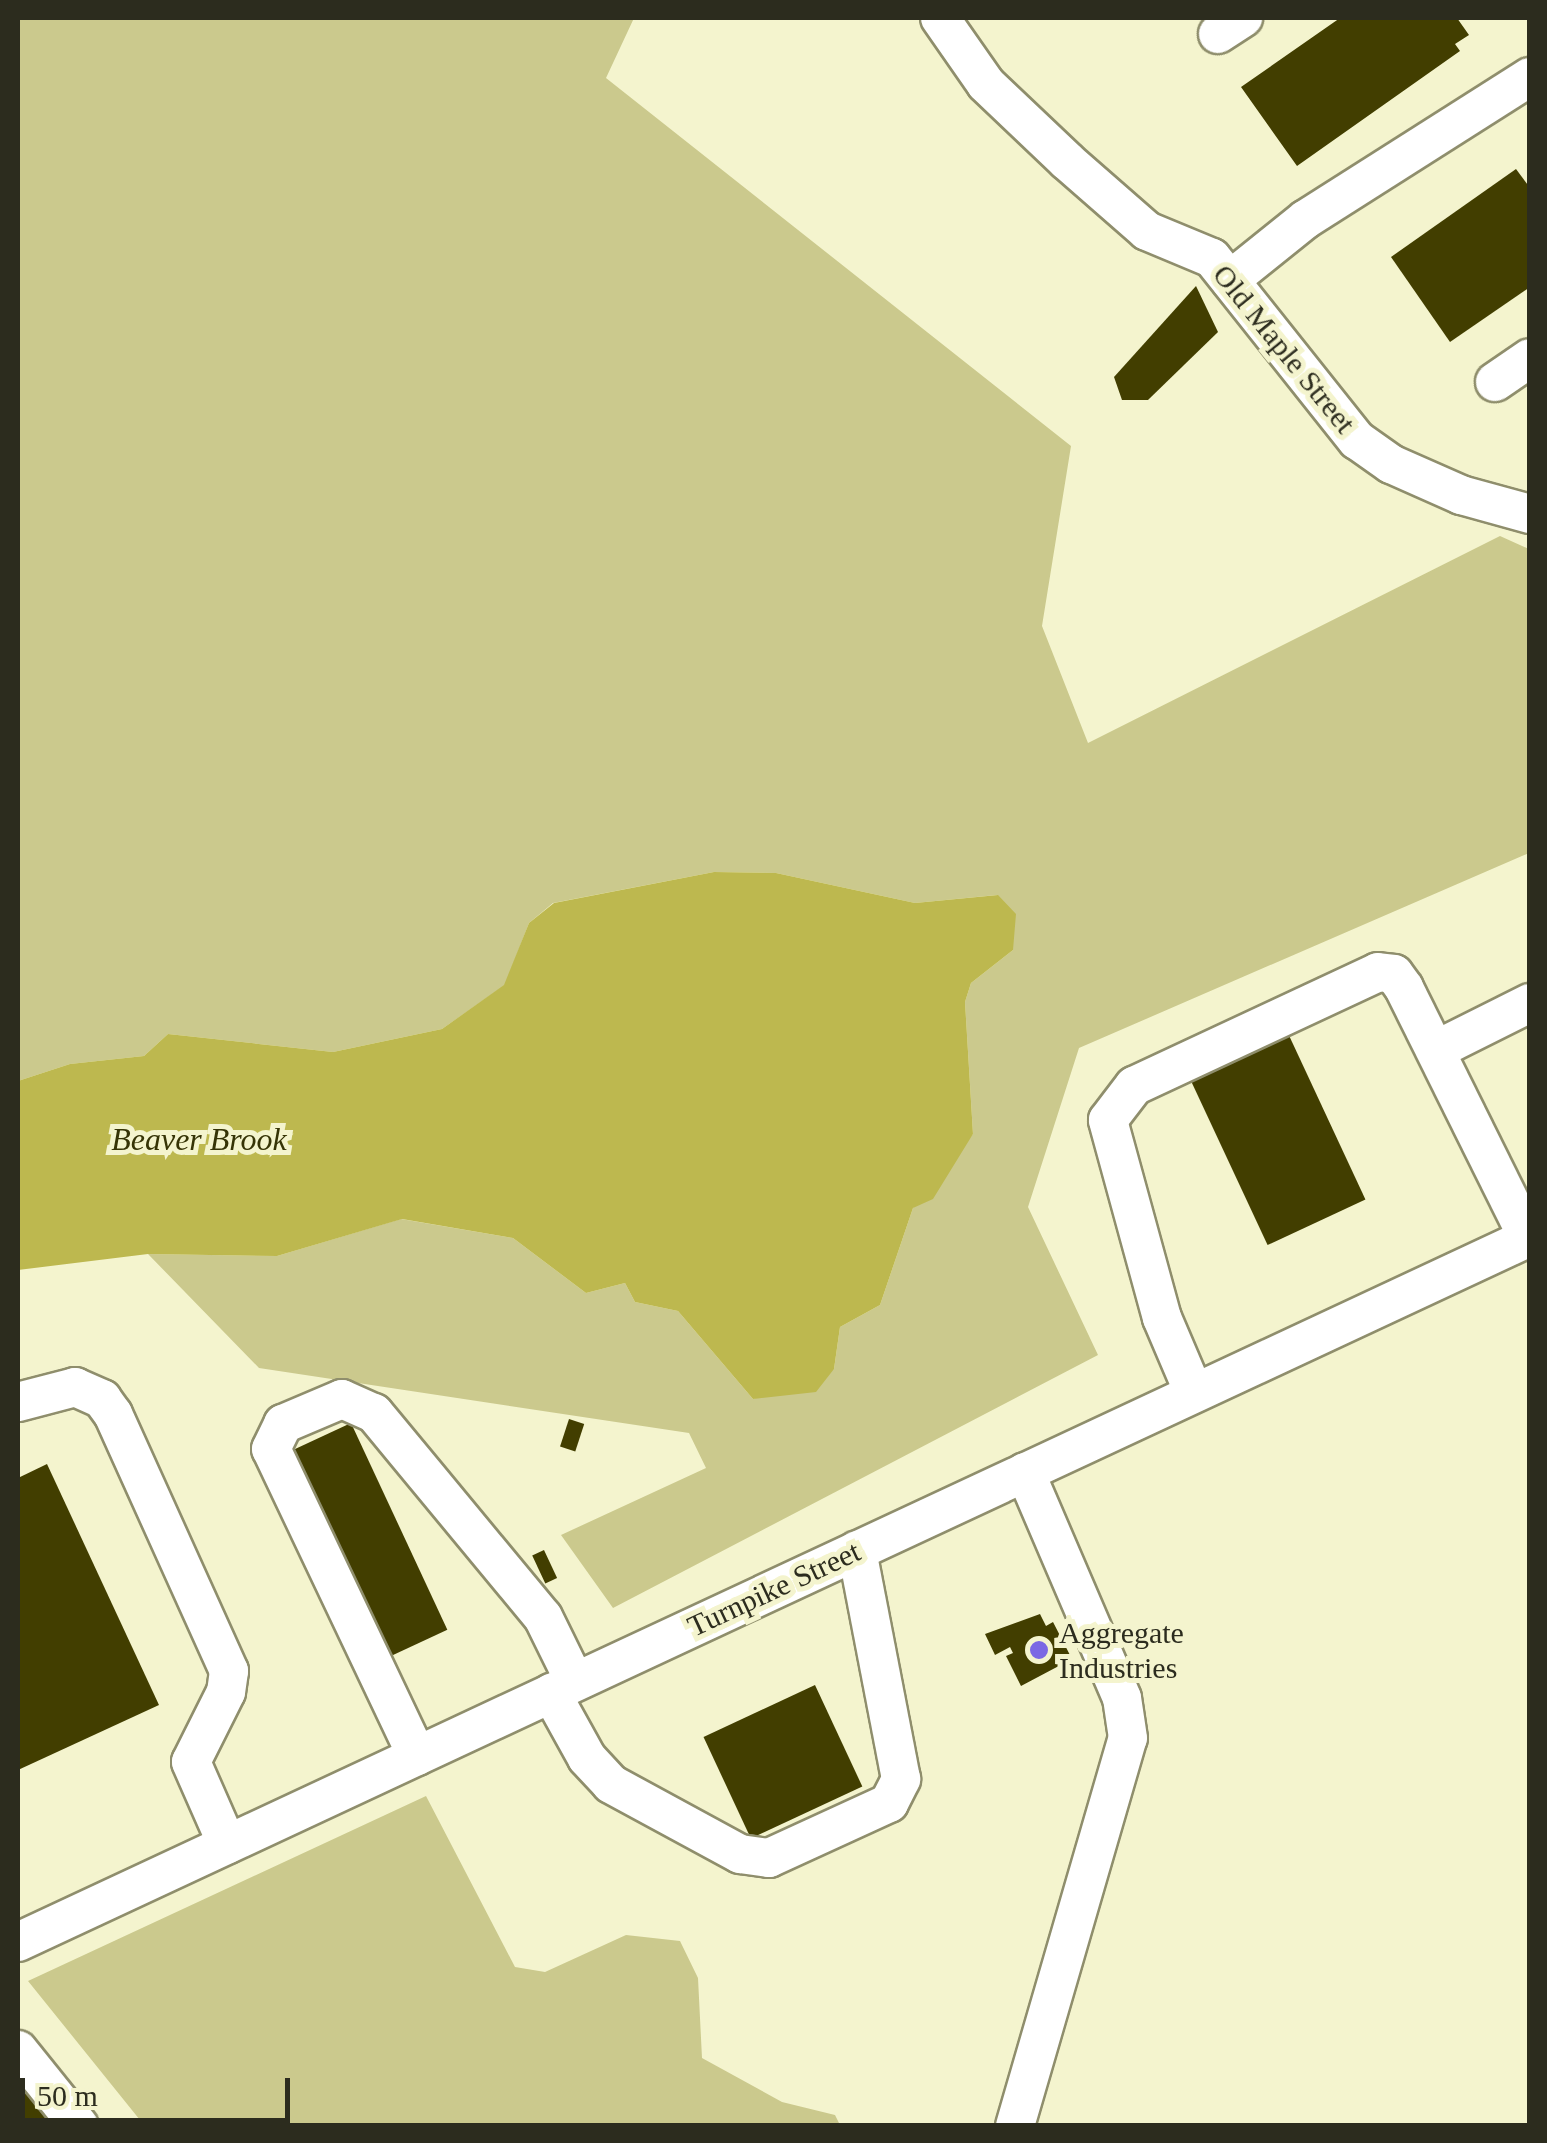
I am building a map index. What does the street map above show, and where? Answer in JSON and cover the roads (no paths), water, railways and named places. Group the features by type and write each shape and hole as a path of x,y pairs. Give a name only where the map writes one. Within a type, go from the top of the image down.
{"street":[{"name":"Old Maple Street","path":"940,18 986,84 1067,161 1147,231 1212,258 1357,440 1391,464 1444,487 1530,514"},
{"path":"1230,280 1306,219 1530,77"},
{"path":"1494,382 1530,358"},
{"path":"1194,1393 1162,1318 1108,1137 1118,1101 1134,1086 1378,972 1394,974 1404,988 1528,1238"},
{"path":"1436,1050 1530,1004"},
{"name":"Turnpike Street","path":"18,1942 1528,1238"},
{"path":"18,1402 75,1387 102,1400 114,1414 229,1671 226,1692 191,1762 227,1844"},
{"path":"417,1756 271,1448 282,1424 342,1399 374,1413 543,1618 587,1758 611,1784 740,1854 769,1858 889,1803 901,1779 857,1550"},
{"path":"1015,2126 1128,1738 1122,1698 1025,1472"},
{"path":"18,2050 79,2126"}],"water":[{"name":"Beaver Brook","path":"714,872 776,873 915,903 998,895 1016,914 1013,950 971,983 965,1002 973,1134 933,1199 913,1208 880,1305 840,1327 834,1369 816,1392 753,1399 678,1311 635,1302 625,1283 586,1293 513,1238 402,1219 277,1256 148,1254 18,1270 18,1081 70,1064 144,1056 168,1034 333,1052 442,1029 504,985 529,923 554,903"}],"place":[{"name":"Aggregate Industries","path":"1039,1650"}]}
